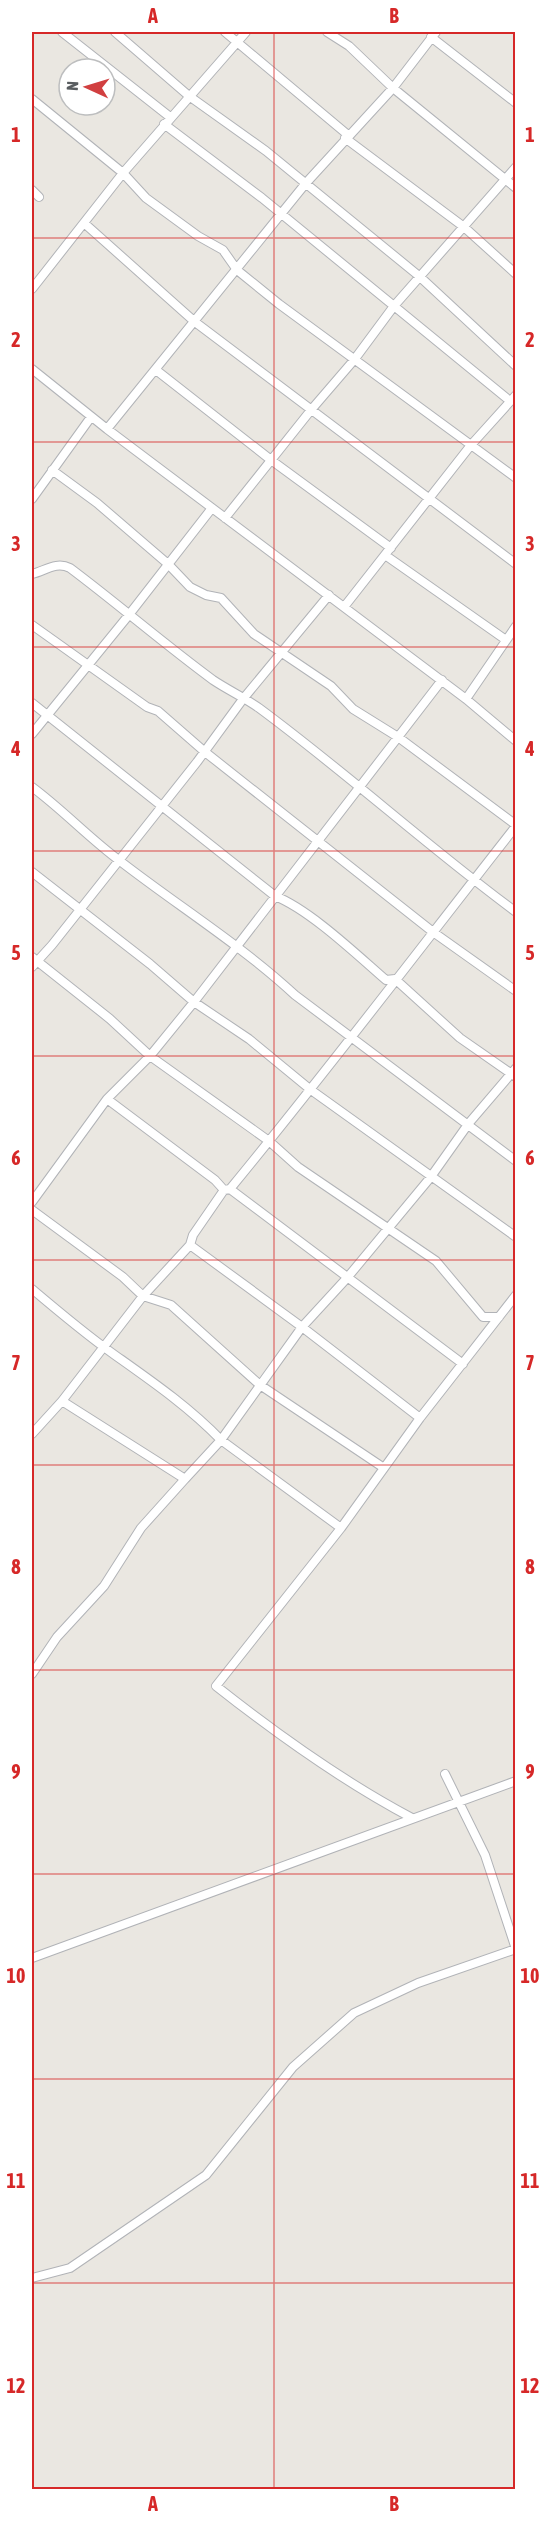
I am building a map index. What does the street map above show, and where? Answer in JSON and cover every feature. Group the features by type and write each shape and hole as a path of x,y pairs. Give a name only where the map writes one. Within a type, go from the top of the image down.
{"street":[{"path":"62,32 281,215 513,398 471,445 344,607"},
{"path":"115,32 189,96 266,150 419,276 516,366"},
{"path":"225,32 238,40 346,137 464,227 516,274"},
{"path":"32,289 123,173 246,32"},
{"path":"327,32 350,46 393,88 516,188"},
{"path":"107,429 306,183 393,88 433,34 516,103"},
{"path":"32,99 123,173 146,198 198,236 224,250 237,270 315,332 516,478"},
{"path":"225,518 354,360 394,306 516,167"},
{"path":"32,190 39,197"},
{"path":"84,223 195,322 516,564"},
{"path":"32,369 91,417 442,680 516,741"},
{"path":"156,370 506,640"},
{"path":"32,499 91,417"},
{"path":"32,1434 62,1401 143,1296 190,1245 193,1235 227,1190 311,1090 351,1035 516,826 398,737 353,709 331,686 254,634 221,598 206,595 190,587 168,564 97,503 52,470"},
{"path":"32,734 212,508"},
{"path":"32,574 56,565 64,565 116,602 128,616 216,682 257,707 516,912"},
{"path":"329,596 281,651 162,806 80,908 33,962 111,1019 150,1056 269,1141 298,1167 436,1261 483,1317 499,1317"},
{"path":"32,625 147,707 158,711 205,752 319,843 433,932 516,991"},
{"path":"466,699 516,626"},
{"path":"32,1202 107,1099 150,1056 194,1002 275,896 319,843 358,788 442,680"},
{"path":"32,703 275,896 296,908 386,980 395,979 460,1038 514,1073 469,1124 430,1178 347,1278 302,1327 221,1440 141,1528 104,1586 57,1637 32,1674"},
{"path":"32,787 56,805 118,860 237,946 295,995 516,1161"},
{"path":"32,872 80,908 194,1002 249,1039 311,1090 430,1178 516,1237"},
{"path":"107,1099 463,1364"},
{"path":"32,1210 123,1277 143,1296 171,1305 260,1385 384,1468"},
{"path":"190,1245 420,1418"},
{"path":"32,1289 81,1330 197,1416 221,1440 341,1528"},
{"path":"412,1818 367,1795 266,1726 216,1686 341,1528 420,1418 516,1296"},
{"path":"62,1401 185,1479"},
{"path":"32,2278 70,2268 206,2175 293,2067 354,2013 418,1983 516,1949 485,1856 444,1774"},
{"path":"32,1958 516,1781"}]}
